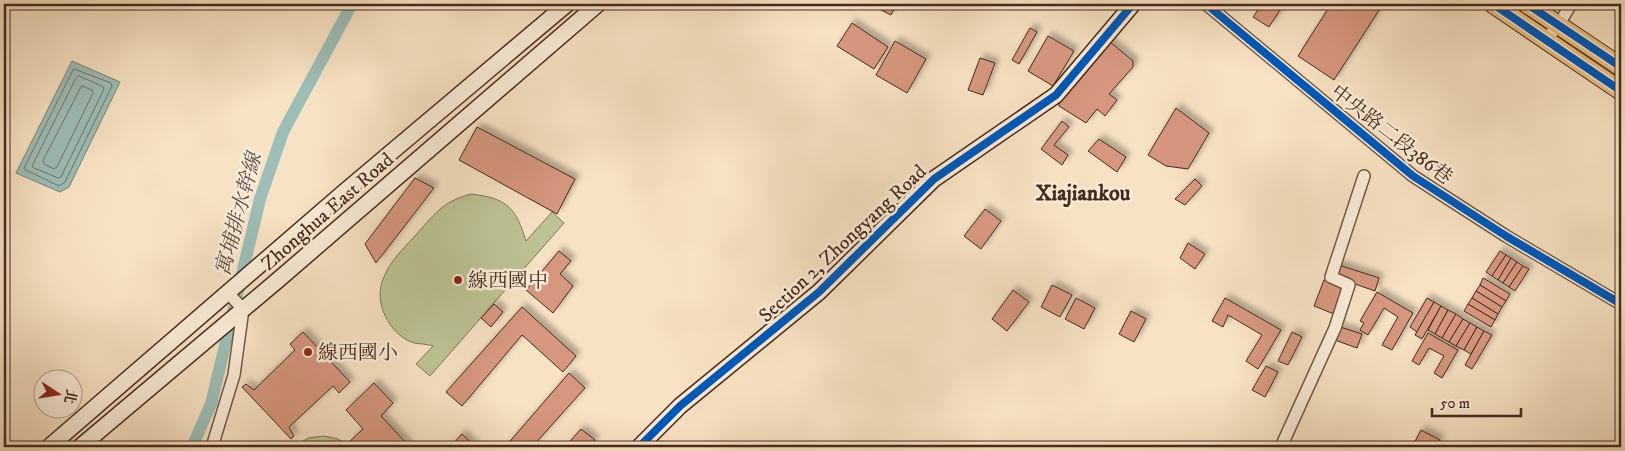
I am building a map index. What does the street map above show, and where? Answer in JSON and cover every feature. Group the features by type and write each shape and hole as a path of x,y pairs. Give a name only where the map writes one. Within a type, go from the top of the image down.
{"main road":[{"name":"Zhonghua East Road","path":"49,447 343,192 567,4"},
{"name":"Zhonghua East Road","path":"80,447 598,4"},
{"name":"Section 2, Zhongyang Road","path":"639,447 680,406 819,292 934,179 1056,95 1133,4"},
{"path":"1493,4 1621,67"},
{"path":"1526,4 1552,33 1621,91"}],"street":[{"name":"中央路二段386巷","path":"1206,4 1413,176 1506,236 1621,304"},
{"path":"1552,33 1571,4"},
{"path":"1281,447 1335,328 1349,285 1331,277 1364,176"},
{"path":"212,447 234,375 243,309 228,293"}],"green space":[{"path":"471,194 493,198 508,207 518,220 526,241 552,212 564,223 430,376 416,364 433,346 414,343 405,339 390,325 382,306 381,286 393,260 433,216 445,205"},
{"path":"324,436 338,439 350,447 294,447 308,438"}],"water":[{"path":"72,61 120,82 69,187 60,192 16,173"}],"building":[{"path":"869,4 897,4 891,15"},
{"path":"1262,4 1284,4 1269,27 1253,17"},
{"path":"1331,4 1383,4 1334,80 1298,56"},
{"path":"852,23 888,47 874,69 837,46"},
{"path":"1030,28 1037,32 1019,64 1012,60"},
{"path":"1048,36 1074,51 1053,86 1028,71"},
{"path":"895,41 926,59 907,93 876,75"},
{"path":"1109,41 1133,61 1133,67 1109,94 1117,100 1105,116 1097,109 1086,123 1059,106 1059,98"},
{"path":"980,58 995,63 983,95 968,90"},
{"path":"1176,108 1209,133 1188,169 1166,166 1148,155"},
{"path":"1062,121 1069,127 1054,145 1068,155 1062,165 1041,149"},
{"path":"477,127 575,179 557,214 459,160"},
{"path":"1099,139 1126,157 1117,172 1088,151"},
{"path":"415,178 434,188 376,263 365,244"},
{"path":"1195,179 1202,186 1185,205 1175,199"},
{"path":"985,209 1001,221 981,249 964,236"},
{"path":"1188,243 1205,254 1195,269 1180,258"},
{"path":"559,251 571,261 560,274 573,286 553,313 526,290"},
{"path":"1500,251 1506,255 1492,276 1486,272"},
{"path":"1506,255 1511,258 1498,280 1492,276"},
{"path":"1511,258 1517,262 1503,283 1498,280"},
{"path":"1517,262 1523,266 1509,287 1503,283"},
{"path":"1336,264 1379,278 1375,291 1332,276"},
{"path":"1523,266 1529,269 1515,291 1509,287"},
{"path":"1483,278 1510,294 1506,301 1480,285"},
{"path":"1324,280 1345,288 1334,314 1314,306"},
{"path":"1052,285 1072,295 1060,317 1041,307"},
{"path":"1480,285 1506,301 1502,307 1476,291"},
{"path":"1013,290 1029,302 1007,331 992,319"},
{"path":"1476,291 1502,307 1498,314 1472,298"},
{"path":"1377,292 1413,313 1392,350 1382,345 1398,317 1384,308 1368,335 1360,330 1364,323 1360,321"},
{"path":"1076,298 1095,308 1084,329 1065,319"},
{"path":"1225,298 1281,330 1258,369 1246,361 1262,335 1228,315 1223,327 1212,321"},
{"path":"1427,298 1434,302 1417,332 1410,327"},
{"path":"1472,298 1498,314 1495,320 1468,304"},
{"path":"1434,302 1441,306 1422,339 1415,335"},
{"path":"494,304 503,312 491,327 481,318"},
{"path":"1468,304 1495,320 1491,327 1464,311"},
{"path":"1441,306 1448,310 1435,334 1428,330"},
{"path":"522,307 576,356 563,372 522,335 462,406 446,392"},
{"path":"1448,310 1456,314 1442,338 1435,334"},
{"path":"1131,311 1146,319 1134,342 1119,334"},
{"path":"1456,314 1463,319 1449,342 1442,338"},
{"path":"1463,319 1470,323 1456,346 1449,342"},
{"path":"1470,323 1477,327 1464,350 1456,346"},
{"path":"1337,326 1362,334 1357,348 1332,339"},
{"path":"1477,327 1484,331 1471,354 1464,350"},
{"path":"1484,331 1492,335 1472,369 1465,365"},
{"path":"303,332 350,382 339,393 333,386 289,427 294,436 291,439 242,387 246,384 254,390 295,350 290,344"},
{"path":"1292,332 1302,337 1288,365 1278,361"},
{"path":"1428,333 1458,350 1442,378 1434,373 1444,356 1429,348 1419,365 1412,361"},
{"path":"1266,366 1278,372 1265,397 1252,390"},
{"path":"569,373 585,388 532,447 505,447"},
{"path":"374,383 393,403 381,416 410,447 355,447 350,441 363,429 346,410"},
{"path":"581,429 595,440 589,447 565,447"},
{"path":"1421,430 1440,440 1436,447 1412,447"},
{"path":"462,434 476,447 450,447"}],"waterway":[{"name":"寓埔排水幹線","path":"192,447 211,404 260,199 283,132 352,4"}],"cycle path":[{"path":"639,447 680,406 819,292 934,179 1056,95 1133,4"},
{"path":"1206,4 1413,176 1506,236 1621,304"},
{"path":"1493,4 1621,91"},
{"path":"1527,4 1621,67"}],"place":[{"name":"線西國中","path":"458,280"},
{"name":"線西國小","path":"308,352"}],"district":[{"name":"Xiajiankou","path":"1083,192"}]}
